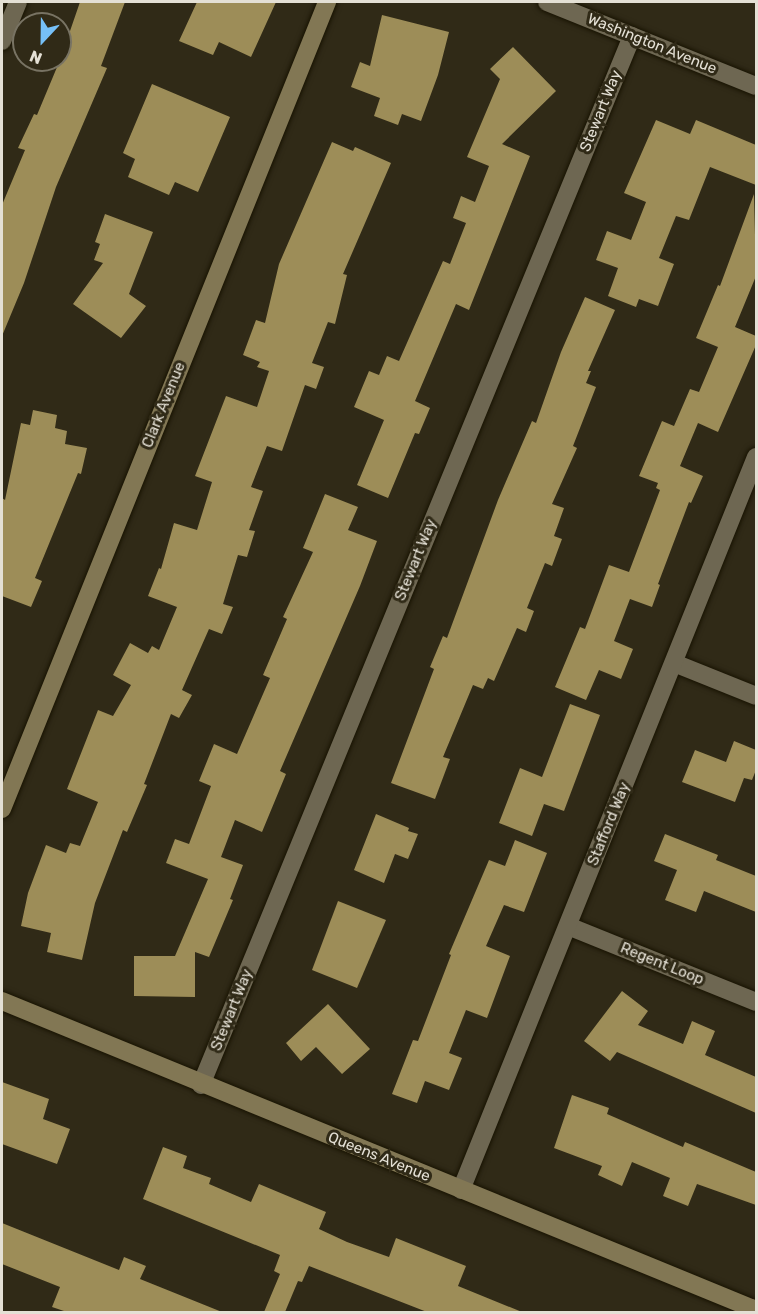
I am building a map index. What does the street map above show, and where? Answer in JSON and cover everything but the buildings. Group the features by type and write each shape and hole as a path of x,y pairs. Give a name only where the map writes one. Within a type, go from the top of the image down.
{"street":[{"path":"2,41 18,2"},
{"name":"Clark Avenue","path":"2,809 327,2"},
{"name":"Washington Avenue","path":"547,2 756,86"},
{"name":"Stewart Way","path":"201,1084 632,36"},
{"name":"Stafford Way","path":"461,1191 756,458"},
{"path":"674,663 756,696"},
{"name":"Regent Loop","path":"568,926 756,1002"},
{"name":"Queens Avenue","path":"2,1001 756,1310"}]}
